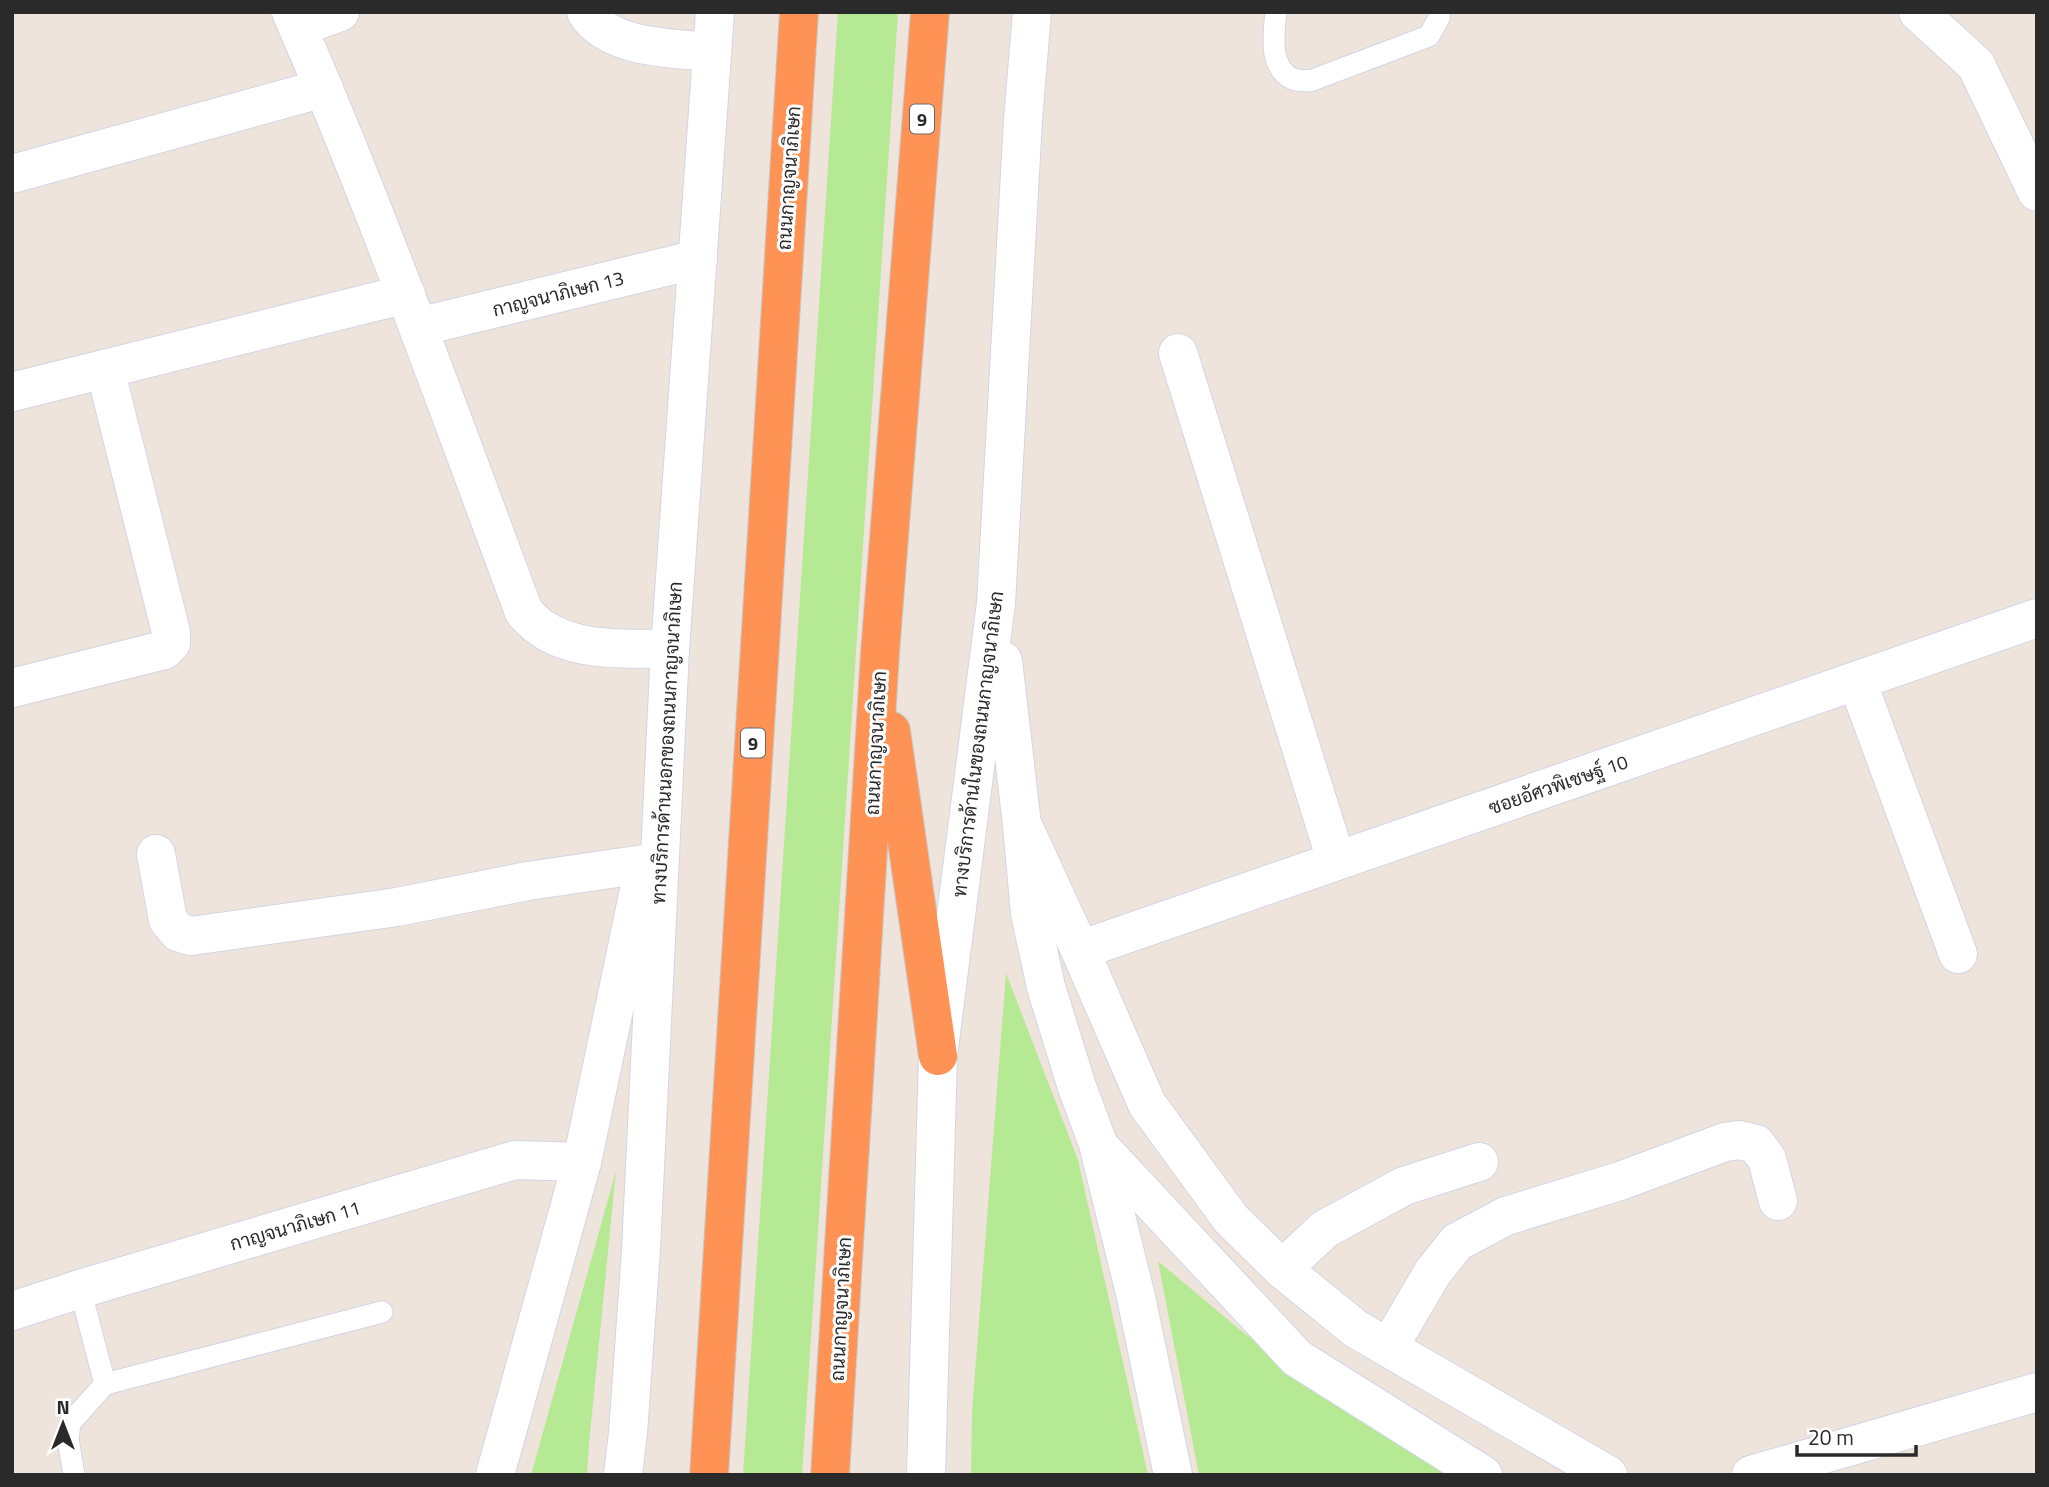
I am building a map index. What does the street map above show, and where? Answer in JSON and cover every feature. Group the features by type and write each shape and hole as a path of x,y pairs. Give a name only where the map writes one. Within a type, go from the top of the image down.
{"highway":[{"name":"ถนนกาญจนาภิเษก","path":"709,1475 799,12"},
{"name":"ถนนกาญจนาภิเษก","path":"830,1475 880,653 930,12"},
{"path":"880,653 938,1056"}],"street":[{"path":"340,12 294,19 412,311 524,612 541,628 562,638 594,646 670,649"},
{"path":"586,12 594,24 613,36 646,45 712,52"},
{"name":"ทางบริการด้านนอกของถนนกาญจนาภิเษก","path":"623,1475 641,1250 670,649 715,12"},
{"name":"ทางบริการด้านในของถนนกาญจนาภิเษก","path":"925,1470 938,1056 996,603 1023,120 1032,12"},
{"path":"1918,12 1976,65 2037,192"},
{"path":"12,174 324,88"},
{"name":"กาญจนาภิเษก 13","path":"12,392 105,369 698,259"},
{"path":"1178,353 1336,860"},
{"path":"12,688 164,650 171,643 171,632 105,369"},
{"path":"996,603 1030,913 1046,987 1077,1087 1099,1146 1136,1297 1173,1475"},
{"name":"ซอยอัศวพิเชษฐ์ 10","path":"1080,950 2037,618"},
{"path":"1857,681 1958,954"},
{"path":"495,1475 582,1161 664,777"},
{"path":"1022,825 1147,1104 1231,1219 1282,1269 1356,1329 1608,1475"},
{"path":"156,854 168,920 178,932 191,936 397,906 528,881 645,863"},
{"path":"1389,1347 1433,1272 1457,1242 1506,1216 1620,1181 1725,1142 1740,1140 1756,1144 1767,1159 1778,1200"},
{"path":"1099,1146 1297,1357 1483,1475"},
{"name":"กาญจนาภิเษก 11","path":"12,1311 515,1160 582,1161"},
{"path":"1282,1269 1325,1229 1404,1186 1479,1161"},
{"path":"1751,1475 2037,1392"}],"lane":[{"path":"1276,12 1273,48 1281,68 1292,79 1310,81 1429,36 1438,18 1438,12"},
{"path":"80,1289 105,1384"},
{"path":"74,1475 68,1439 70,1423 105,1384 382,1312"}],"green space":[{"path":"838,12 898,12 802,1475 743,1475"},
{"path":"1006,973 1078,1160 1148,1475 971,1475 972,1412"},
{"path":"616,1171 587,1475 531,1475"},
{"path":"1158,1261 1245,1334 1473,1475 1199,1475"}]}
